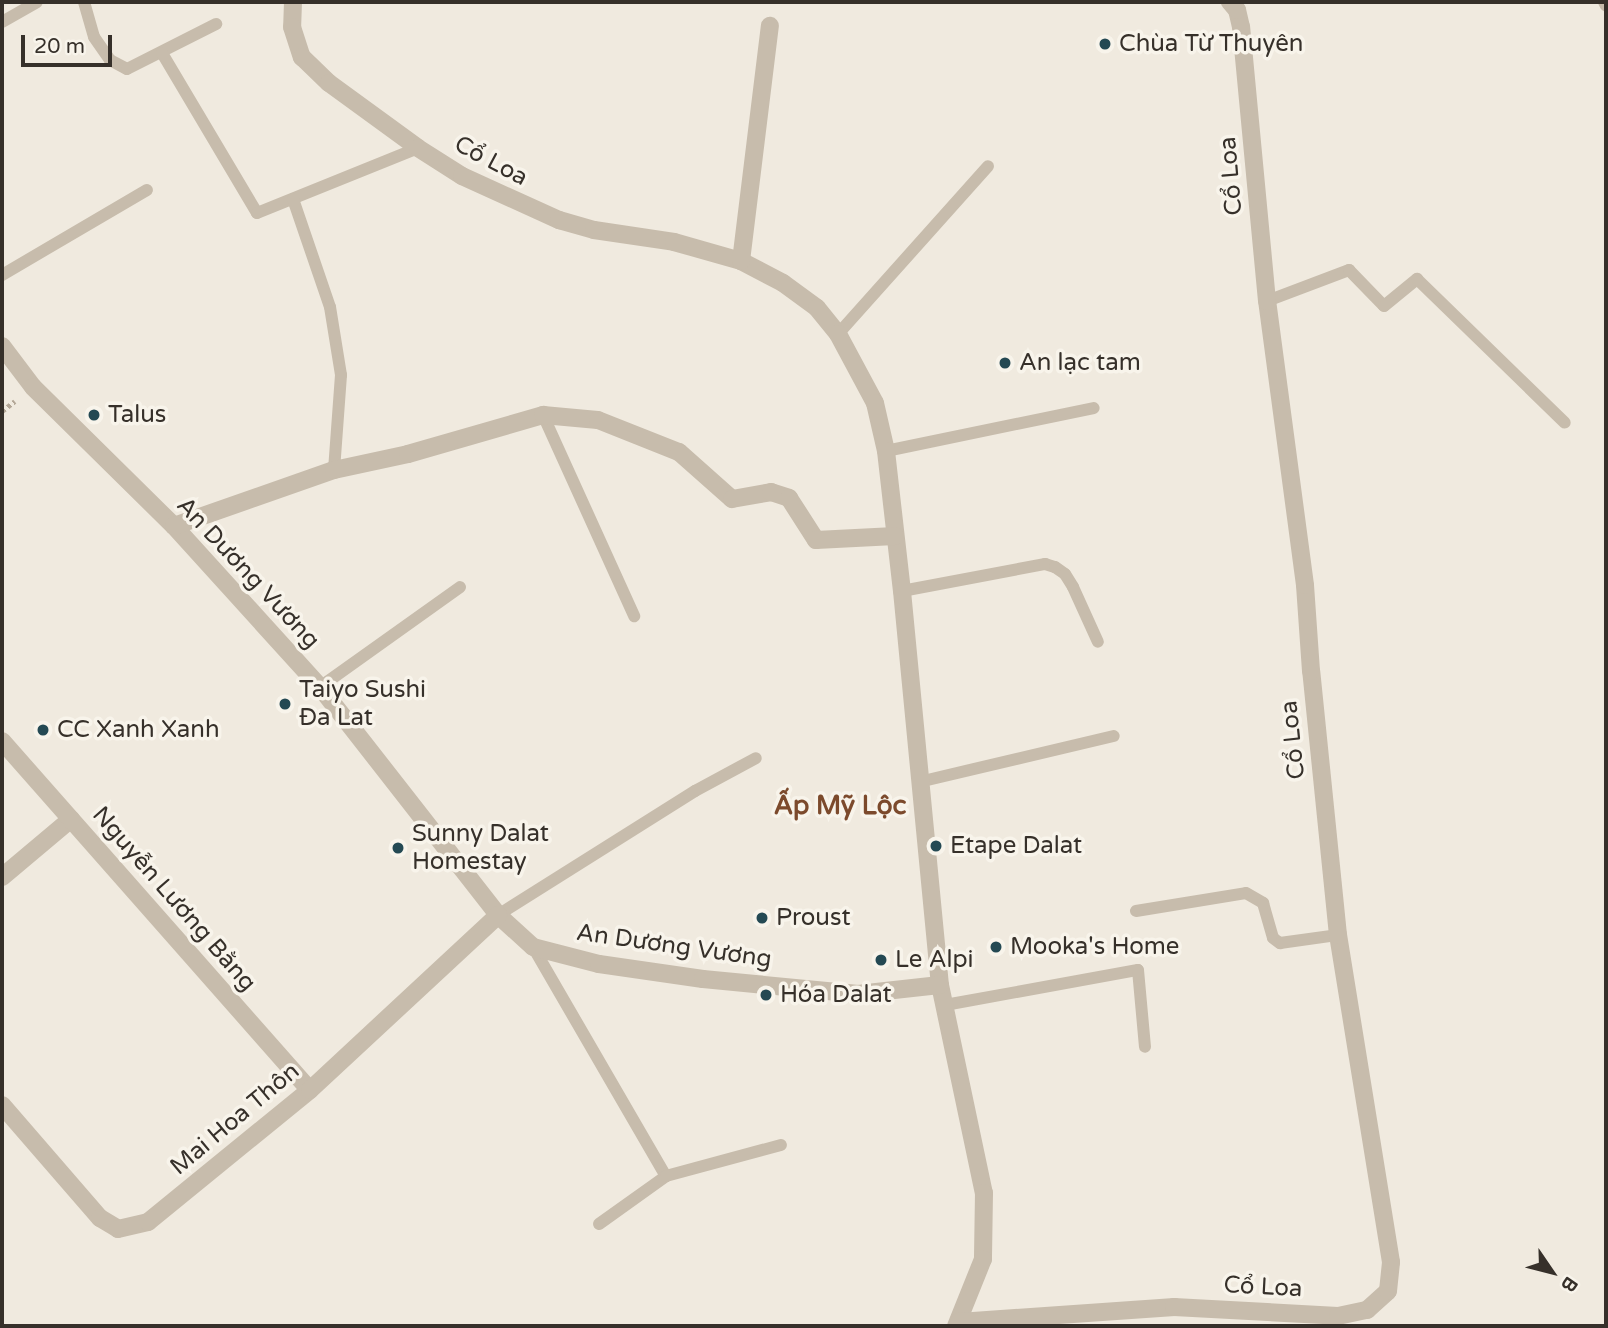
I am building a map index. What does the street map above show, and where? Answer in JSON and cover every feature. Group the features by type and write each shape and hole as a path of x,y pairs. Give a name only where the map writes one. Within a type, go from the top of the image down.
{"street":[{"name":"Cổ Loa","path":"293,2 292,27 302,57 329,83 418,149 462,176 559,220 634,238 674,243 741,261 783,283 817,308 838,334 876,403 886,451 902,591 940,985 985,1194 983,1259 958,1324 1174,1307 1338,1316 1367,1310 1388,1291 1391,1262 1338,935 1312,685 1305,585 1267,301 1241,27 1237,10 1230,2"},
{"path":"741,261 770,26"},
{"name":"An Dương Vương","path":"2,346 33,387 174,526 320,687 498,915 533,947 598,964 703,979 858,993 940,985"},
{"path":"174,526 334,470 408,454 543,415 598,420 679,452 732,499 771,492 789,498 816,540 895,536"},
{"name":"Nguyễn Lương Bằng","path":"2,741 310,1090"},
{"path":"2,877 71,819"},
{"name":"Mai Hoa Thôn","path":"3,1110 100,1218 118,1228 148,1222 310,1090 498,915"},
{"path":"1174,1307 1176,1326"}],"lane":[{"path":"2,22 37,2"},
{"path":"85,2 94,37 118,67 127,69 216,24"},
{"path":"162,53 257,213 418,149"},
{"path":"838,334 988,166"},
{"path":"2,275 146,190"},
{"path":"293,199 330,307 341,375 334,470"},
{"path":"1267,301 1349,270 1384,306 1417,279 1565,423"},
{"path":"886,451 1094,408"},
{"path":"543,415 635,616"},
{"path":"902,591 1045,564 1055,566 1065,574 1073,587 1098,642"},
{"path":"320,687 460,586"},
{"path":"919,782 1114,736"},
{"path":"498,915 695,791 756,758"},
{"path":"1136,911 1246,893 1258,897 1273,938 1280,943 1338,935"},
{"path":"533,947 666,1177"},
{"path":"945,1005 1138,970 1145,1047"},
{"path":"599,1224 666,1177 781,1145"}],"place":[{"name":"Chùa Từ Thuyên","path":"1105,44"},
{"name":"An lạc tam","path":"1005,363"},
{"name":"Talus","path":"94,415"},
{"name":"Taiyo Sushi Đa Lat","path":"285,704"},
{"name":"CC Xanh Xanh","path":"43,730"},
{"name":"Etape Dalat","path":"936,846"},
{"name":"Sunny Dalat Homestay","path":"398,848"},
{"name":"Proust","path":"762,918"},
{"name":"Mooka's Home","path":"996,947"},
{"name":"Le Alpi","path":"881,960"},
{"name":"Hóa Dalat","path":"766,995"}],"district":[{"name":"Ấp Mỹ Lộc","path":"840,806"}]}
